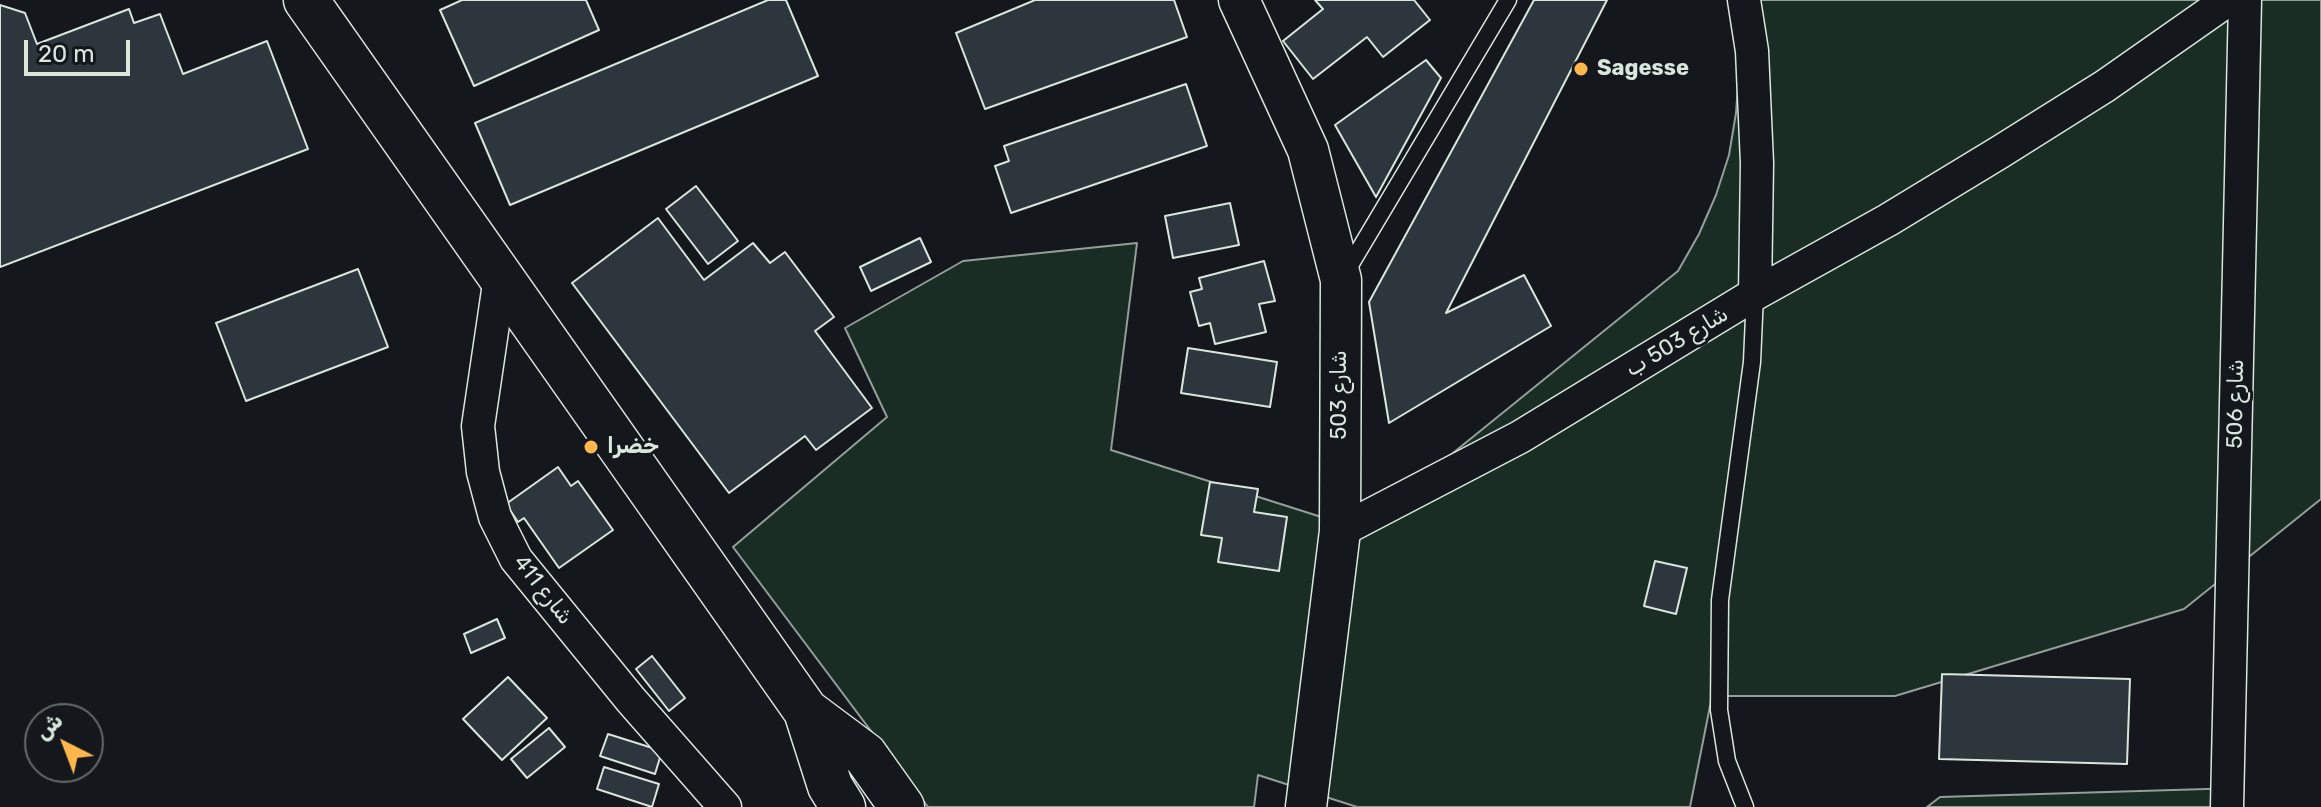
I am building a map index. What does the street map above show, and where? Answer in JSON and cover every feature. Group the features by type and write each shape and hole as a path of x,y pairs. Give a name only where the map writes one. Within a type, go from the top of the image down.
{"main road":[{"path":"306,0 806,711 830,786 843,807"},
{"path":"806,711 865,755 902,807"}],"street":[{"name":"شارع 503","path":"1239,0 1308,150 1341,280 1340,531 1306,807"},
{"path":"1744,0 1752,51 1757,163 1755,294 1888,220 2000,152 2105,86 2228,0"},
{"name":"شارع 506","path":"2227,807 2245,0"},
{"name":"شارع 411","path":"500,277 478,426 483,472 495,517 516,559 631,700 725,807"},
{"name":"شارع 503 ب","path":"1340,531 1520,437 1755,294"}],"lane":[{"path":"1341,280 1394,196 1508,0"},
{"path":"1745,807 1727,761 1719,710 1720,600 1752,362 1755,294"}],"green space":[{"path":"1732,0 2321,0 2321,499 2184,609 1895,696 1712,696 1690,807 1357,807 1258,775 1254,807 928,807 733,547 887,417 845,328 963,261 1137,243 1111,450 1359,529 1678,271 1699,234 1729,155 1739,71"},
{"path":"2240,788 2239,807 1927,807 1940,797"}],"building":[{"path":"462,0 586,0 599,30 474,86 440,10"},
{"path":"768,0 786,0 818,76 510,205 475,123"},
{"path":"1035,0 1174,0 1187,37 985,109 956,33"},
{"path":"1315,0 1414,0 1430,20 1383,57 1367,37 1313,79 1283,41 1323,9"},
{"path":"1534,0 1607,0 1446,313 1524,275 1551,326 1389,423 1369,302"},
{"path":"0,5 25,13 37,44 129,9 134,23 160,14 183,74 267,41 308,149 0,267"},
{"path":"1426,60 1441,78 1376,197 1335,125"},
{"path":"1186,84 1207,146 1011,213 995,166 1009,161 1004,146"},
{"path":"696,186 738,241 708,264 666,209"},
{"path":"1230,203 1239,245 1173,258 1165,216"},
{"path":"658,218 704,280 753,243 770,263 785,252 834,317 815,331 872,408 816,450 805,436 729,493 572,283"},
{"path":"920,238 931,262 871,291 860,267"},
{"path":"1264,261 1275,301 1259,304 1266,332 1215,344 1210,323 1199,326 1190,292 1202,289 1199,278"},
{"path":"358,269 388,347 246,401 216,323"},
{"path":"1188,348 1277,362 1270,407 1181,393"},
{"path":"558,467 571,486 578,481 613,530 559,568 524,518 518,522 506,504"},
{"path":"1210,482 1258,489 1254,512 1287,517 1279,571 1218,562 1222,538 1201,535"},
{"path":"1655,561 1687,568 1676,614 1644,606"},
{"path":"497,619 505,638 471,653 464,634"},
{"path":"652,656 685,698 669,711 636,669"},
{"path":"1942,674 2130,679 2127,764 1939,759"},
{"path":"508,677 547,718 502,760 463,719"},
{"path":"549,728 565,747 527,778 511,759"},
{"path":"608,734 662,751 655,774 600,756"},
{"path":"604,767 659,784 652,807 597,789"}],"place":[{"name":"Sagesse","path":"1581,69"},
{"name":"خضرا","path":"591,447"}]}
